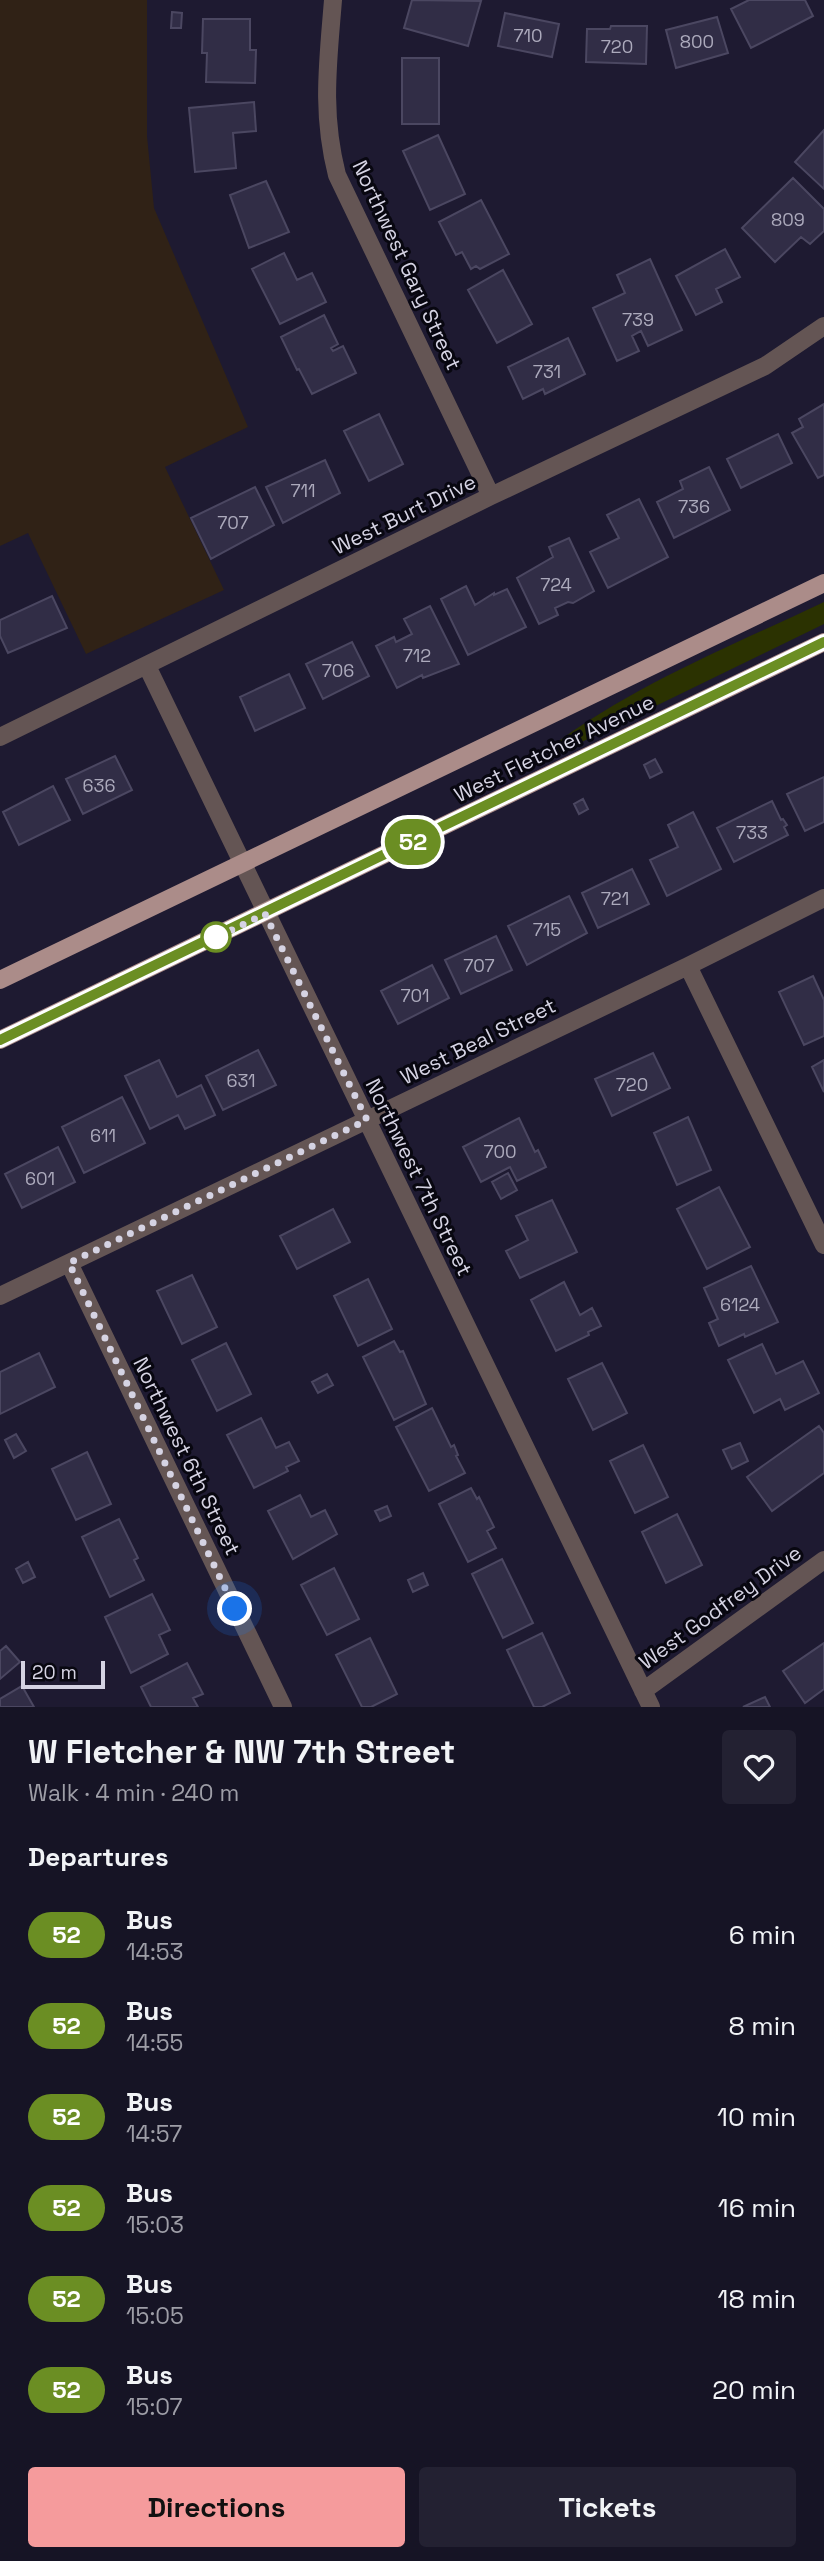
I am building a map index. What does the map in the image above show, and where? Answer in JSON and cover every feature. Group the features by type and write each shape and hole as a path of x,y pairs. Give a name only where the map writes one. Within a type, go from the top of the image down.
{"main road":[{"name":"West Fletcher Avenue","path":"0,980 824,583"},
{"name":"West Fletcher Avenue","path":"0,1040 824,642"}],"street":[{"name":"Northwest Gary Street","path":"333,0 326,99 327,132 337,175 491,496"},
{"name":"West Burt Drive","path":"0,737 491,496 765,366 824,326"},
{"name":"Northwest 7th Street","path":"147,667 647,1699"},
{"name":"West Beal Street","path":"0,1296 824,898"},
{"path":"688,966 824,1245"},
{"name":"Northwest 6th Street","path":"69,1263 283,1707"},
{"name":"West Godfrey Drive","path":"647,1699 824,1560"}],"shaded area":[{"path":"0,0 147,0 147,136 154,208 248,427 165,467 224,590 86,654 28,533 0,546"}],"green space":[{"path":"824,602 824,624 555,755 551,747 615,704 683,668"}],"building":[{"path":"412,0 481,1 468,46 404,28"},
{"path":"749,0 805,0 813,16 751,48 731,9"},
{"path":"172,12 182,13 181,28 171,28"},
{"path":"505,13 559,24 552,57 498,46"},
{"path":"717,17 728,53 676,68 666,30"},
{"path":"203,19 250,19 250,50 256,50 255,83 206,82 207,53 202,53"},
{"path":"611,26 647,26 646,64 586,62 587,29 610,29"},
{"path":"402,58 439,58 439,124 402,124"},
{"path":"254,102 256,131 233,133 236,168 195,172 189,108"},
{"path":"824,130 824,189 795,162"},
{"path":"438,135 465,194 430,210 403,151"},
{"path":"793,178 824,209 824,231 810,244 801,237 775,262 742,228"},
{"path":"266,181 289,232 249,248 230,195"},
{"path":"481,200 509,254 480,269 476,266 471,269 462,252 456,255 439,222"},
{"path":"725,249 740,277 716,289 722,302 696,315 676,276"},
{"path":"284,253 297,280 312,273 326,302 280,324 252,269"},
{"path":"650,259 682,330 648,346 641,331 632,336 639,351 617,361 593,308 625,293 617,275"},
{"path":"503,270 532,324 497,343 468,290"},
{"path":"324,315 338,344 331,348 333,351 343,346 356,373 312,394 281,337"},
{"path":"568,338 585,374 545,394 543,389 523,399 508,367"},
{"path":"824,404 824,475 818,478 792,433 803,427 799,419"},
{"path":"379,414 403,464 369,481 344,431"},
{"path":"778,434 792,463 741,488 727,459"},
{"path":"325,460 340,493 283,523 266,487"},
{"path":"709,467 730,510 674,538 657,502 683,489 680,481"},
{"path":"255,487 274,525 211,559 191,518"},
{"path":"639,499 668,557 608,588 590,552 619,538 607,515"},
{"path":"569,538 594,591 573,603 568,602 555,608 558,615 539,624 517,578 553,557 549,547"},
{"path":"466,586 475,605 494,593 507,589 526,627 468,655 441,599"},
{"path":"52,596 67,628 8,653 0,636 0,620"},
{"path":"430,606 459,664 423,678 422,675 397,688 376,646 394,637 396,642 412,634 404,619"},
{"path":"352,642 369,676 323,699 306,664"},
{"path":"289,674 305,708 255,731 240,697"},
{"path":"115,756 132,790 83,814 66,779"},
{"path":"655,759 662,772 650,778 644,765"},
{"path":"824,777 824,822 805,831 787,794"},
{"path":"53,786 70,820 19,845 3,812"},
{"path":"583,799 588,809 579,814 574,804"},
{"path":"772,801 781,820 787,825 784,827 788,835 734,862 717,828"},
{"path":"693,812 721,869 667,896 650,860 678,847 668,825"},
{"path":"632,869 649,904 598,928 582,893"},
{"path":"569,896 587,933 527,965 508,926"},
{"path":"496,936 512,970 461,994 445,960"},
{"path":"432,965 449,998 398,1024 381,991"},
{"path":"813,976 824,1000 824,1036 804,1045 779,992"},
{"path":"258,1050 276,1085 223,1110 206,1076"},
{"path":"653,1053 670,1088 612,1116 595,1079"},
{"path":"159,1060 177,1097 201,1085 215,1115 185,1129 178,1115 150,1129 125,1076"},
{"path":"824,1060 824,1092 812,1067"},
{"path":"122,1097 145,1143 84,1173 62,1127"},
{"path":"688,1117 711,1170 677,1185 654,1133"},
{"path":"519,1118 535,1152 538,1150 546,1167 517,1181 510,1167 481,1182 463,1147"},
{"path":"58,1147 75,1182 22,1208 5,1174"},
{"path":"508,1173 517,1190 501,1199 492,1182"},
{"path":"719,1187 750,1247 707,1269 677,1209"},
{"path":"552,1200 577,1252 520,1278 506,1251 528,1240 516,1216"},
{"path":"333,1209 350,1242 297,1269 280,1236"},
{"path":"751,1266 778,1322 719,1346 709,1323 718,1319 704,1288"},
{"path":"192,1275 217,1327 182,1344 157,1291"},
{"path":"368,1279 392,1329 358,1346 334,1296"},
{"path":"564,1282 580,1315 592,1308 601,1326 556,1351 531,1300"},
{"path":"394,1341 400,1352 403,1351 426,1404 394,1420 363,1357"},
{"path":"226,1343 251,1394 217,1411 192,1360"},
{"path":"762,1344 776,1374 803,1361 819,1393 785,1410 780,1399 754,1413 728,1360"},
{"path":"39,1353 55,1387 0,1414 0,1372"},
{"path":"602,1363 627,1413 593,1430 568,1379"},
{"path":"327,1374 333,1385 318,1393 312,1382"},
{"path":"432,1408 451,1447 454,1445 458,1455 456,1456 465,1473 429,1491 396,1427"},
{"path":"261,1418 276,1448 289,1442 299,1461 286,1467 288,1471 254,1488 227,1435"},
{"path":"819,1426 824,1433 824,1473 772,1511 747,1477"},
{"path":"16,1434 26,1451 14,1458 5,1440"},
{"path":"740,1443 748,1461 732,1469 723,1450"},
{"path":"643,1445 668,1497 635,1513 610,1461"},
{"path":"87,1452 111,1504 76,1520 52,1469"},
{"path":"471,1488 477,1499 479,1497 494,1527 487,1531 496,1548 468,1562 439,1504"},
{"path":"300,1495 311,1517 325,1510 337,1534 293,1559 268,1511"},
{"path":"387,1506 391,1516 380,1521 375,1511"},
{"path":"677,1514 702,1565 666,1583 642,1532"},
{"path":"119,1519 138,1558 134,1560 144,1580 110,1597 82,1537"},
{"path":"502,1559 533,1623 503,1638 472,1574"},
{"path":"28,1562 35,1577 23,1583 16,1569"},
{"path":"334,1568 359,1619 327,1635 301,1585"},
{"path":"423,1573 428,1585 413,1592 408,1580"},
{"path":"152,1594 170,1630 159,1635 168,1654 131,1673 105,1617"},
{"path":"542,1633 570,1693 542,1707 534,1707 507,1650"},
{"path":"370,1638 397,1694 371,1707 362,1707 336,1655"},
{"path":"824,1643 824,1689 805,1703 783,1671"},
{"path":"6,1646 20,1662 0,1679 0,1651"},
{"path":"187,1663 203,1694 193,1698 198,1707 151,1707 141,1687"},
{"path":"22,1686 34,1707 0,1707 0,1699"},
{"path":"765,1697 770,1707 743,1707"}],"bus line":[{"name":"52","path":"0,1040 824,642"}],"route":[{"path":"216,937 207,942 265,914 367,1120 69,1263 235,1609"}]}
